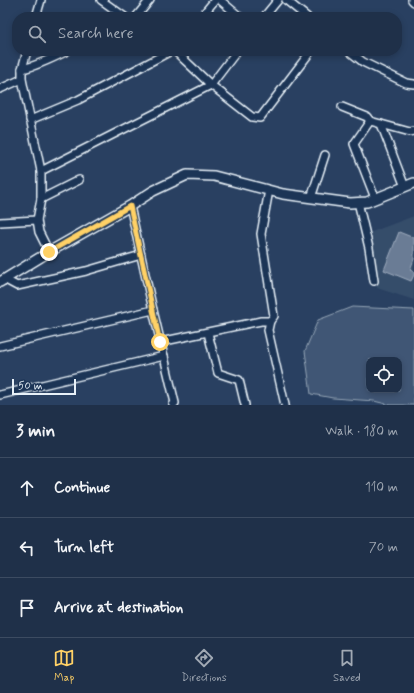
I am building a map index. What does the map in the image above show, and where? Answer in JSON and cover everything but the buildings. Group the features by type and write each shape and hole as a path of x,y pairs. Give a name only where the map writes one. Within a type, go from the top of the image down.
{"street":[{"path":"37,12 41,0"},
{"path":"101,0 118,12"},
{"path":"140,12 150,0"},
{"path":"205,12 215,0"},
{"path":"220,0 234,12"},
{"path":"268,12 278,0"},
{"path":"286,0 301,12"},
{"path":"26,56 22,69 22,79 42,172 41,199 37,220 39,232 49,252"},
{"path":"22,69 58,56"},
{"path":"30,120 78,100 162,56"},
{"path":"180,56 211,85 252,117 260,118 307,56"},
{"path":"42,172 211,85 234,56"},
{"path":"356,56 363,62 406,83 414,84"},
{"path":"0,89 22,79"},
{"path":"342,107 367,116 370,120 381,124 410,132 414,131"},
{"path":"370,120 354,144 375,198"},
{"path":"381,124 405,187"},
{"path":"311,198 325,154"},
{"path":"2,280 130,206 153,191 186,175 214,176 283,194 350,203 366,202 414,183"},
{"path":"41,199 79,180"},
{"path":"269,190 261,234 274,316 270,321 268,330 285,405"},
{"path":"358,202 369,248 374,281"},
{"path":"130,206 175,403 173,405"},
{"path":"0,222 37,220"},
{"path":"2,280 18,286 86,271 141,255"},
{"path":"0,346 153,310"},
{"path":"160,342 261,321 270,321"},
{"path":"208,333 218,373 239,380 245,405"},
{"path":"0,395 164,356"}],"shaded area":[{"path":"414,216 414,300 377,288 372,244 369,233"},
{"path":"399,232 414,238 414,259 410,270 414,272 414,275 411,281 384,270"},
{"path":"352,307 414,310 414,405 390,405 374,401 333,398 311,394 305,351 318,320"}],"route":[{"path":"49,252 130,206 160,342"}]}
